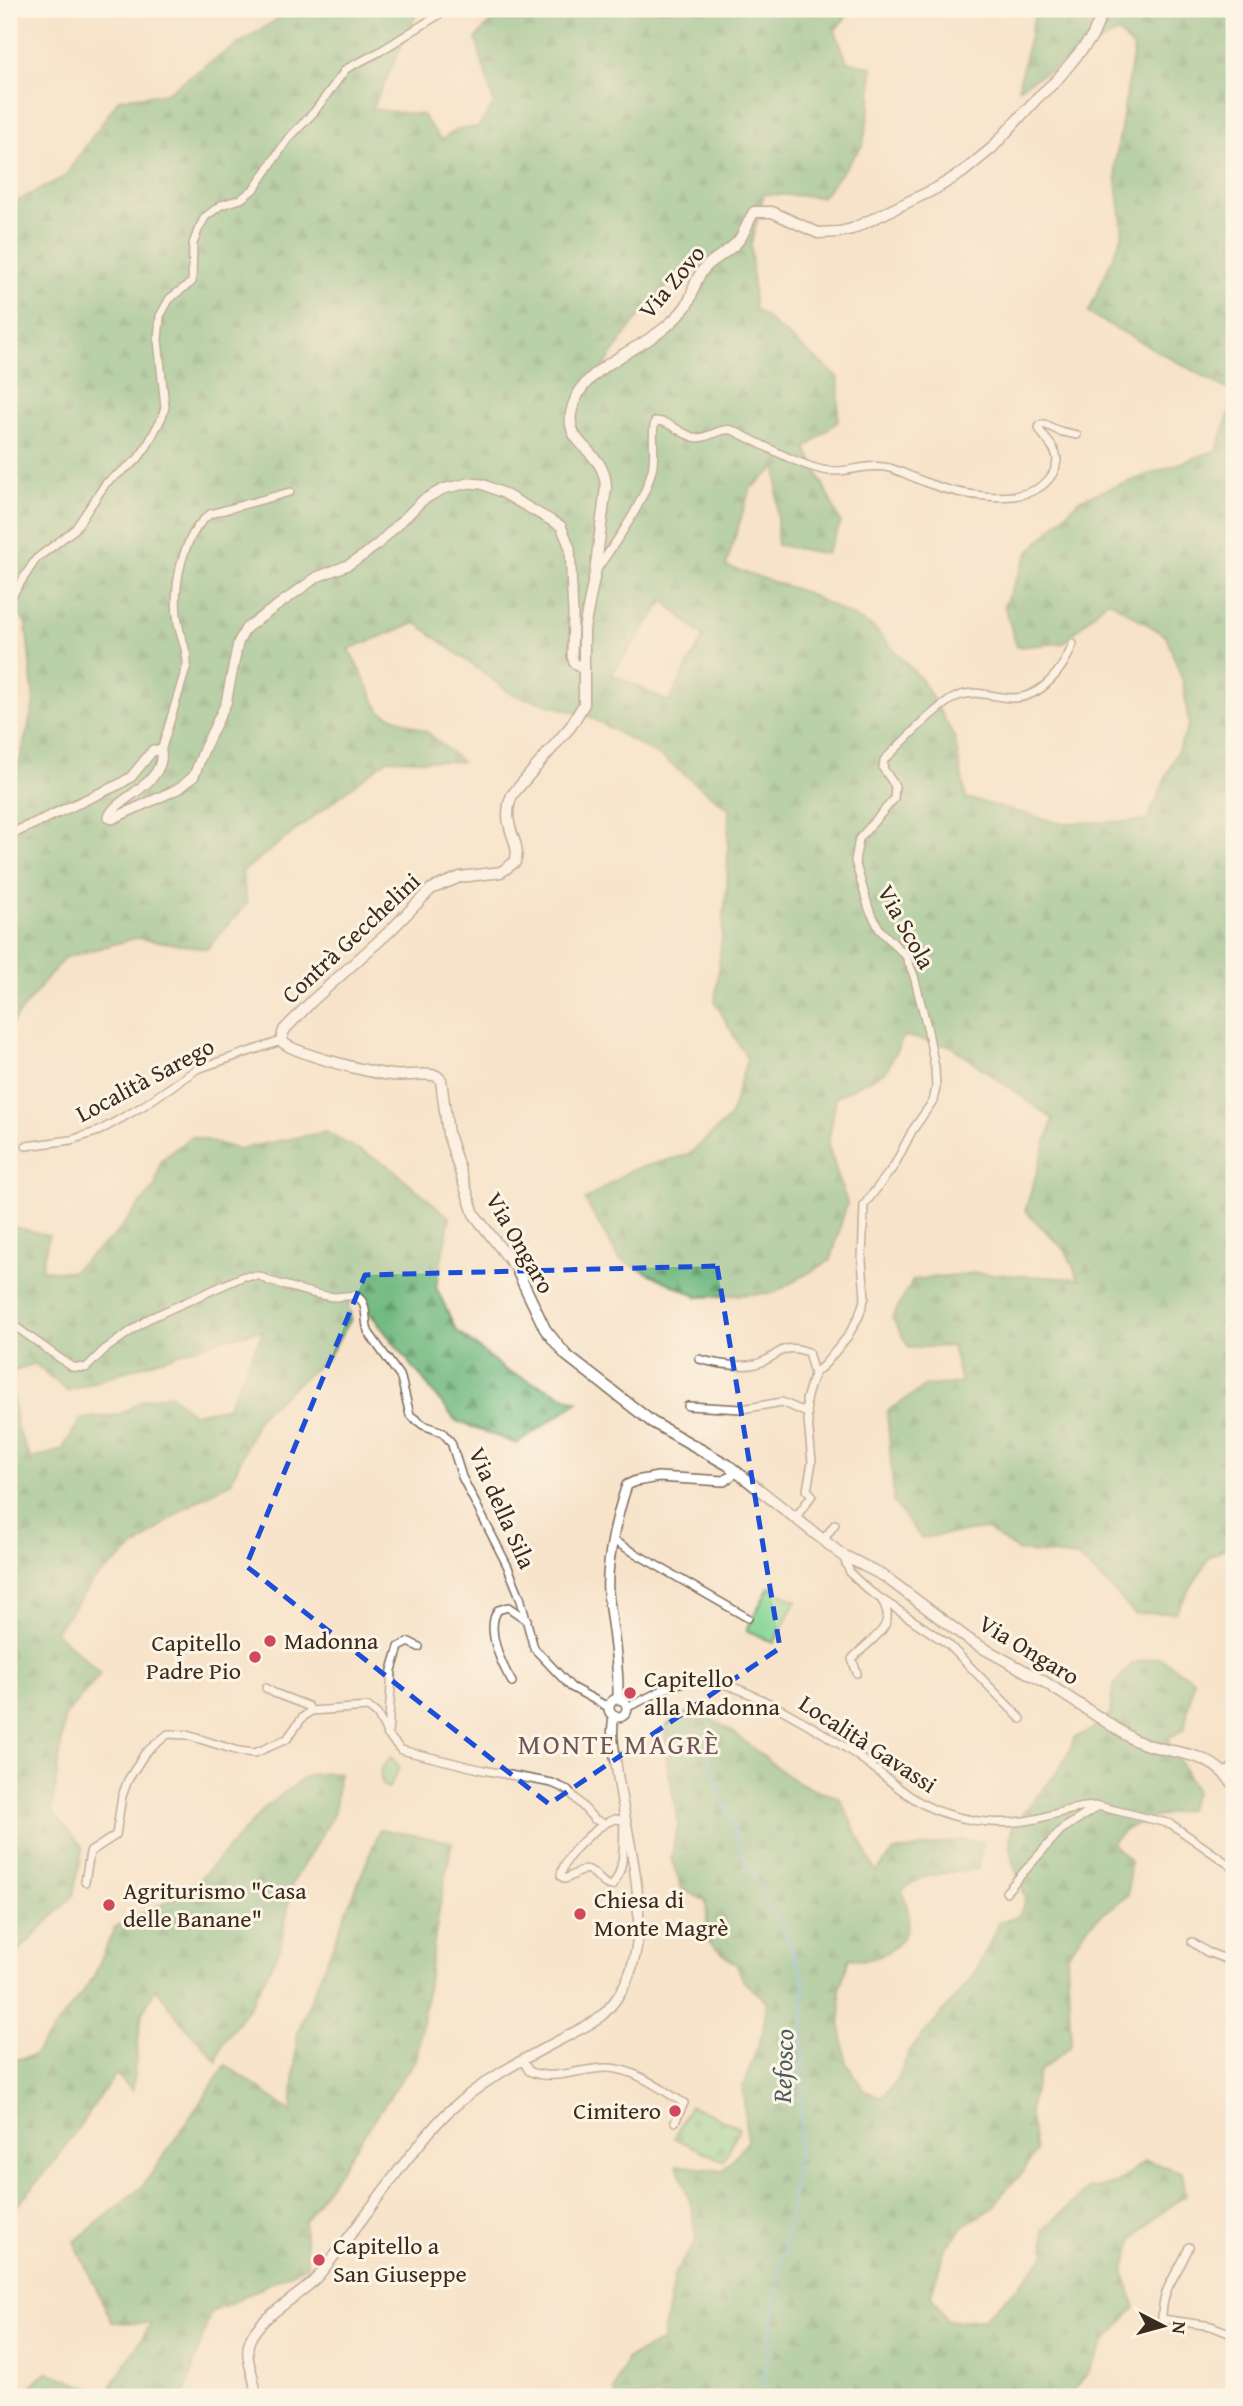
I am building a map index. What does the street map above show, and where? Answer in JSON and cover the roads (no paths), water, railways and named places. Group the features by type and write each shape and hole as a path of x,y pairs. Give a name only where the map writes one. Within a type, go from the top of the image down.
{"main road":[{"name":"Via Zovo","path":"595,573 605,505 606,475 599,461 574,437 571,429 574,406 589,382 615,358 654,337 677,317 689,302 699,274 738,242 754,212 772,212 818,233 839,232 886,213 963,172 992,148 1072,64 1092,37 1104,9"},
{"name":"Contrà Gecchelini","path":"281,1041 284,1030 432,889 460,877 501,872 515,862 517,850 507,819 507,807 512,795 581,713 584,704 584,629 595,573"},
{"name":"Via Ongaro","path":"281,1041 292,1049 366,1070 395,1076 437,1076 441,1080 448,1134 474,1214 522,1279 545,1329 583,1371 652,1422 728,1465 841,1554 884,1576 972,1642 1044,1681 1134,1740 1148,1746 1198,1756 1230,1769 1234,1784"}],"street":[{"path":"9,600 36,559 80,524 106,482 141,456 159,423 164,407 158,340 160,316 170,299 193,280 192,251 202,221 214,209 250,193 287,140 314,112 346,69 448,9"},
{"path":"595,573 640,505 653,468 653,425 657,421 692,437 706,437 721,430 732,430 798,462 825,470 880,466 949,490 992,496 1026,494 1039,488 1053,474 1056,455 1039,428 1041,425 1077,435"},
{"path":"290,492 210,514 201,520 191,534 181,563 177,620 187,652 187,665 161,751 160,764 136,794 114,808 109,817 112,819 180,788 194,776 226,703 238,643 246,628 317,578 348,565 363,555 423,500 443,489 470,482 482,484 503,492 561,526 570,548 572,656 574,663 585,671"},
{"name":"Via Scola","path":"796,1517 812,1495 807,1490 812,1462 806,1400 814,1374 848,1336 859,1317 865,1297 862,1261 864,1205 902,1152 912,1131 933,1101 936,1088 929,1031 914,976 906,956 880,930 869,909 855,861 859,839 894,799 895,786 883,768 884,760 943,705 958,696 972,692 1016,698 1047,684 1063,664 1073,644"},
{"path":"9,835 120,784 131,777 152,751 161,751"},
{"name":"Località Sarego","path":"26,1146 71,1140 99,1131 144,1107 197,1069 281,1041"},
{"name":"Via della Sila","path":"9,1322 72,1367 86,1368 104,1350 148,1319 244,1276 260,1276 334,1297 357,1297 364,1305 365,1326 401,1378 410,1415 424,1425 442,1432 452,1442 462,1477 506,1564 528,1620 534,1648 571,1687 608,1707"},
{"path":"699,1359 724,1366 756,1364 786,1348 797,1348 808,1352 814,1374"},
{"path":"688,1406 743,1409 782,1402 807,1413"},
{"path":"618,1699 617,1652 608,1588 614,1541 627,1485 658,1477 724,1481 736,1472"},
{"path":"824,1539 835,1524"},
{"path":"614,1541 748,1618"},
{"path":"841,1554 850,1574 948,1644 1021,1718"},
{"path":"857,1673 852,1659 885,1629 889,1619 886,1606 878,1596"},
{"name":"Via della Sila","path":"512,1682 495,1644 494,1616 498,1610 509,1607 528,1620"},
{"path":"388,1735 392,1670 399,1647 409,1642 419,1647"},
{"name":"Località Gavassi","path":"626,1707 669,1685 711,1679 749,1693 816,1729 858,1756 908,1795 940,1812 1005,1823 1098,1806 1171,1825 1234,1868"},
{"path":"266,1688 308,1706 311,1711"},
{"path":"618,1699 624,1702 626,1707 623,1715 614,1717 608,1707 612,1701 618,1699"},
{"path":"85,1882 90,1852 116,1835 122,1796 128,1780 145,1754 162,1737 173,1733 187,1735 255,1754 287,1739 302,1718 311,1711 368,1707 377,1714 388,1735 407,1753 561,1786 579,1800 594,1819 603,1823"},
{"path":"255,2397 256,2383 247,2353 251,2338 318,2276 405,2162 447,2113 476,2088 597,2020 610,2009 629,1981 633,1970 638,1925 639,1884 624,1819 612,1731 614,1717"},
{"path":"1006,1892 1061,1830 1098,1806"},
{"path":"624,1819 621,1865 616,1882 609,1886 585,1869 565,1879 561,1876 562,1867 584,1840 603,1823 624,1819"},
{"path":"1192,1942 1234,1962"},
{"path":"523,2061 529,2071 541,2075 607,2068 632,2073 684,2103 675,2122"},
{"path":"1189,2247 1165,2291 1162,2319 1211,2326 1234,2335"}],"waterway":[{"name":"Refosco","path":"707,1754 747,1865 784,1931 804,1978 802,2095 797,2165 761,2397"}],"place":[{"name":"Madonna","path":"270,1641"},
{"name":"Capitello Padre Pio","path":"255,1657"},
{"name":"Capitello alla Madonna","path":"630,1693"},
{"name":"Agriturismo \"Casa delle Banane\"","path":"109,1905"},
{"name":"Chiesa di Monte Magrè","path":"580,1914"},
{"name":"Cimitero","path":"675,2111"},
{"name":"Capitello a San Giuseppe","path":"319,2260"}],"district":[{"name":"MONTE MAGRÈ","path":"619,1744"}]}
